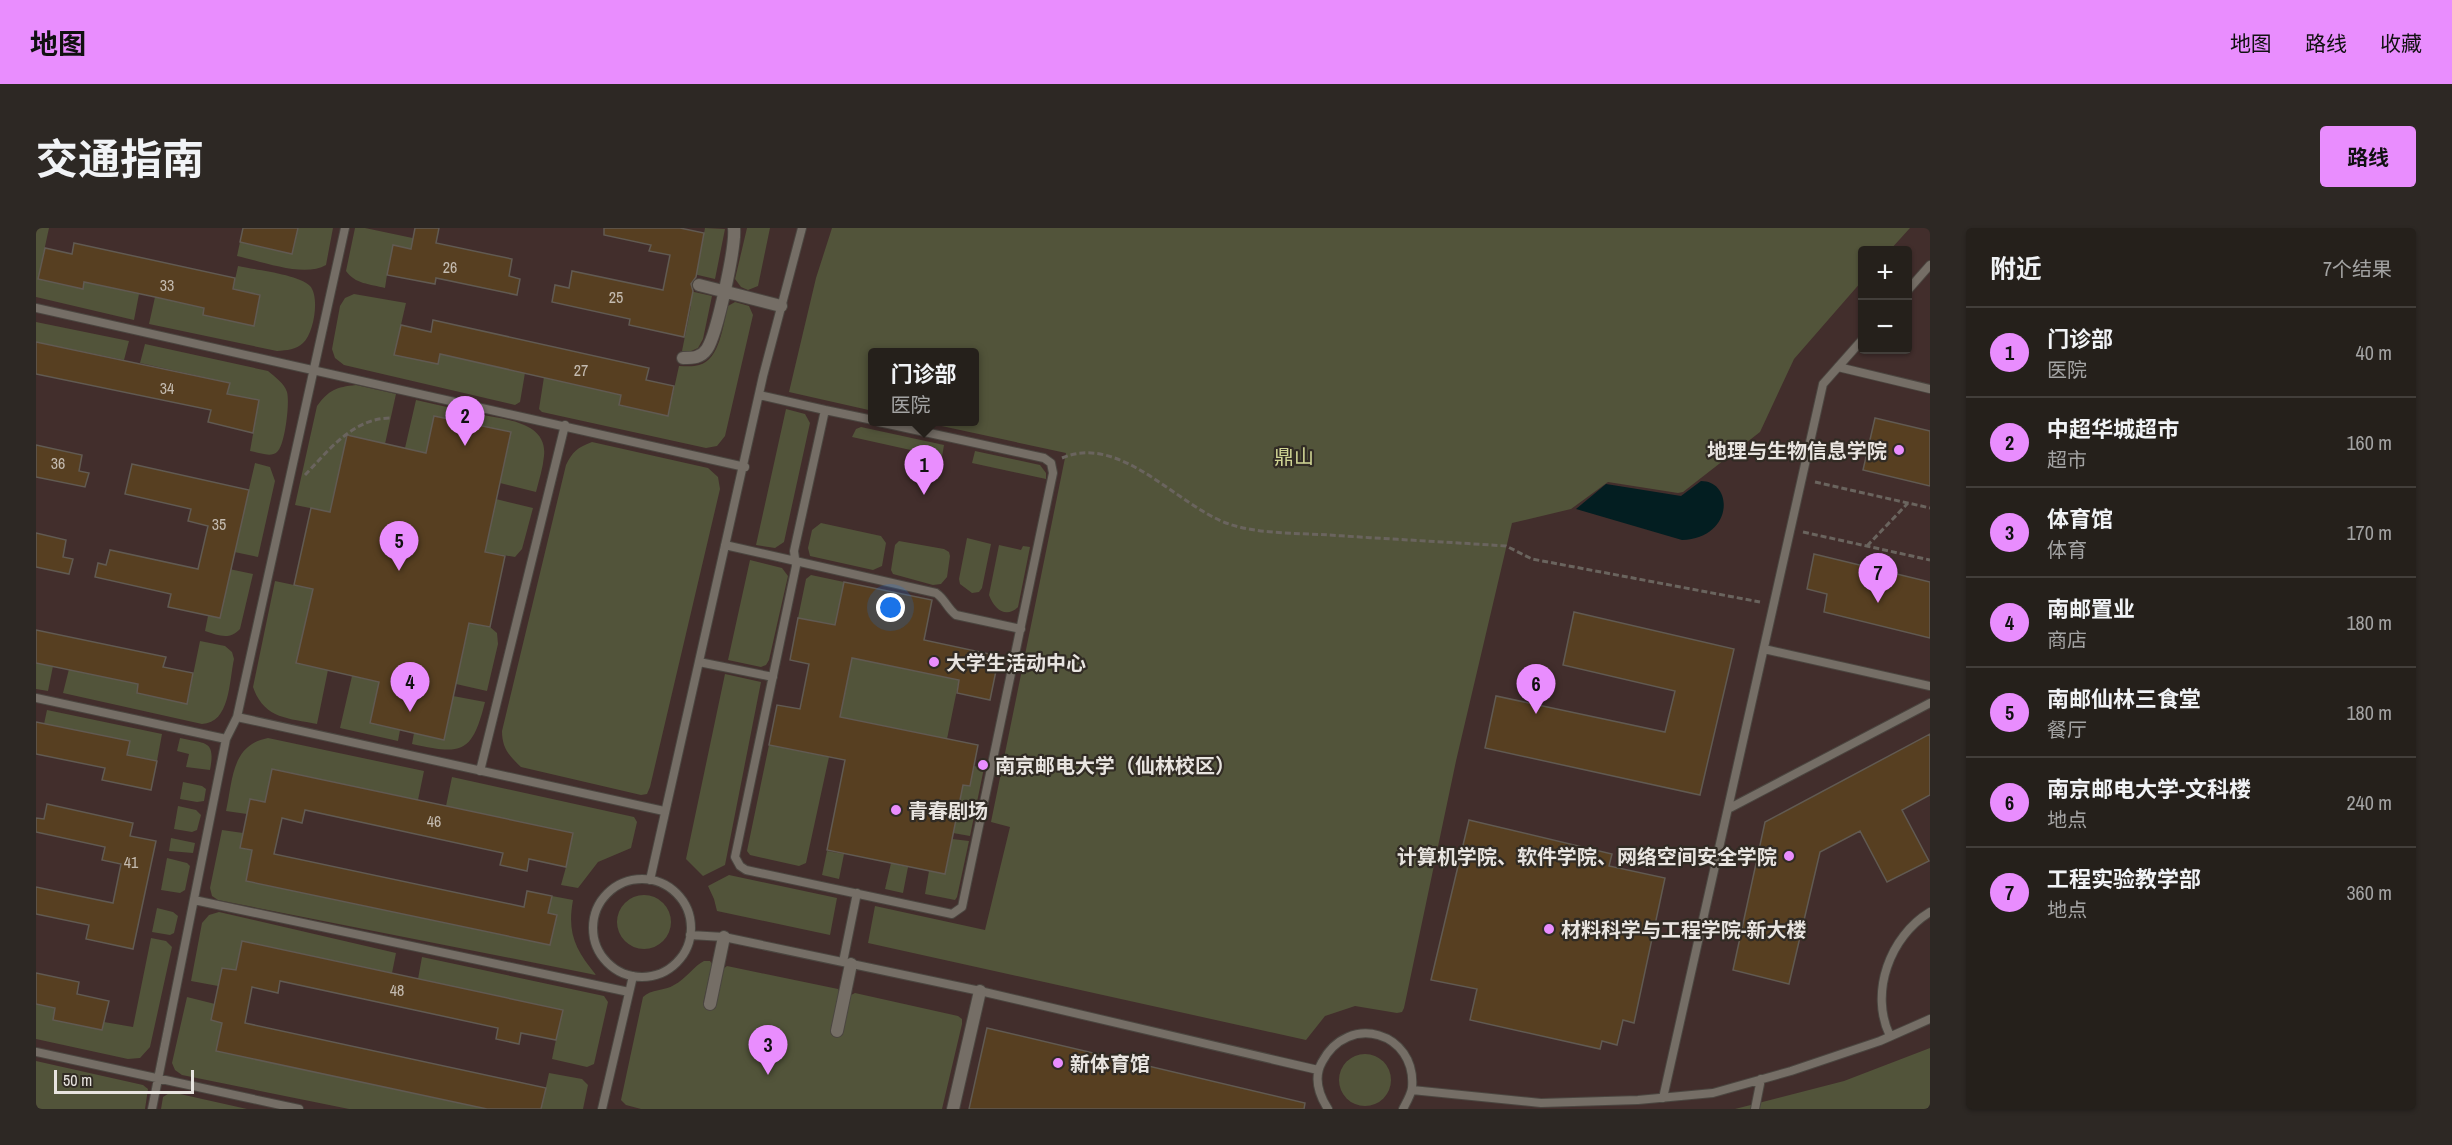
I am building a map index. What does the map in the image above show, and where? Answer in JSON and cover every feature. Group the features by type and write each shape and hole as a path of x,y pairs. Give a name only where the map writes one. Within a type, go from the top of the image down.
{"street":[{"path":"683,358 697,358 707,350 724,292 734,228"},
{"path":"699,285 781,306"},
{"path":"710,1004 724,937"},
{"path":"837,1031 847,963"},
{"path":"953,1109 980,991"}],"lane":[{"path":"152,1109 226,739 237,717 345,228"},
{"path":"650,880 725,545 745,467 759,395 802,228"},
{"path":"1912,285 1930,265"},
{"path":"36,308 745,467"},
{"path":"1664,1098 1823,384 1858,345"},
{"path":"1838,367 1930,389"},
{"path":"759,395 868,419"},
{"path":"825,410 794,551 796,566 735,857 740,866 746,870 952,914 962,907 1053,473 1051,463 1044,458 897,426"},
{"path":"480,771 565,425"},
{"path":"725,545 936,593 944,599 949,610 956,615 1021,629"},
{"path":"1764,649 1930,686"},
{"path":"699,662 773,677"},
{"path":"36,698 226,739"},
{"path":"1728,809 1930,703"},
{"path":"237,717 664,811"},
{"path":"650,880 664,885 681,900 690,920 690,935 686,950 677,963 657,974 633,976 620,972 609,964 595,940 593,926 602,900 611,890 629,881 650,880"},
{"path":"847,963 857,893"},
{"path":"194,900 629,992"},
{"path":"1890,1036 1886,1028 1881,998 1882,982 1899,941 1910,927 1930,912"},
{"path":"690,935 724,937 980,991 1318,1070"},
{"path":"602,1109 633,976"},
{"path":"1412,1090 1541,1103 1664,1098 1713,1093 1890,1036 1930,1019"},
{"path":"1328,1109 1319,1095 1318,1070 1329,1048 1350,1034 1375,1033 1397,1044 1411,1065 1412,1090 1403,1109"},
{"path":"36,1052 299,1109"},
{"path":"1755,1109 1761,1079"}],"path":[{"path":"302,478 337,441 354,428 380,418 391,418"},
{"path":"1051,463 1074,453 1107,455 1150,476 1186,502 1230,524 1272,532 1506,546 1532,559 1773,605"},
{"path":"1802,479 1930,508"},
{"path":"1867,546 1908,503"},
{"path":"1790,529 1930,560"}],"shaded area":[{"name":"南京邮电大学（仙林校区）","path":"36,228 1930,228 1930,1109 36,1109"}],"green space":[{"path":"36,228 49,228 38,279 82,289 84,282 139,294 134,320 36,297"},
{"path":"298,228 333,228 326,265 317,269 294,269 237,256 240,242 292,254"},
{"path":"355,228 422,240 387,275 385,288 358,281 346,271"},
{"path":"705,228 725,229 715,279 685,272 699,260"},
{"path":"747,228 770,228 758,286 748,290 741,287 735,279"},
{"name":"鼎山","path":"832,228 1910,228 1894,246 1858,246 1858,286 1794,359 1760,432 1683,492 1608,482 1571,509 1512,523 1456,761 1404,1008 1402,1012 1397,1013 1355,1006 1325,1016 1306,1040 868,943 875,906 985,930 1010,827 991,822 1066,453 941,426 979,426 979,348 868,348 868,410 789,392 816,278"},
{"path":"238,266 286,275 310,286 315,298 313,323 307,338 300,345 277,351 149,324 155,297 204,308 203,315 254,326 260,296 233,289"},
{"path":"681,289 712,296 703,339 698,348 689,352 682,351 691,306 678,303"},
{"path":"354,294 406,303 394,355 438,364 440,354 525,373 520,402 515,405 344,365 335,358 332,349 340,306 345,298"},
{"path":"735,302 749,306 753,315 725,436 717,446 706,448 542,412 539,409 544,377 621,395 619,405 668,416 679,366 699,365 712,356 720,340 728,306"},
{"path":"36,322 129,341 124,360 36,342"},
{"path":"145,344 268,371 279,380 288,397 284,433 277,452 268,455 250,451 259,400 227,394 230,383 140,363"},
{"path":"356,385 396,394 385,444 330,512 295,505 317,406 334,390"},
{"path":"416,400 469,412 467,423 434,416 426,453 405,448"},
{"path":"786,409 805,414 810,423 784,542 775,548 756,545"},
{"path":"477,414 510,420 539,435 543,444 544,456 536,492 500,483 511,433 475,425"},
{"path":"861,427 944,445 942,457 852,437 856,429"},
{"path":"592,442 708,468 718,477 720,489 650,787 647,794 641,795 521,767 507,751 502,737 566,465 576,450"},
{"path":"975,451 1040,465 1046,473 1046,479 972,463"},
{"path":"255,463 270,467 275,481 258,557 220,549 239,532"},
{"path":"496,499 533,508 522,549 515,557 485,552"},
{"path":"821,523 881,536 886,543 882,566 873,570 810,556 808,548 812,530"},
{"path":"967,538 991,544 982,588 979,592 972,593 960,584"},
{"path":"899,541 944,549 949,552 947,577 941,584 933,585 893,574 891,570 895,545"},
{"path":"999,545 1021,550 1023,546 1030,547 1018,607 1009,612 997,608 989,595"},
{"path":"750,560 782,568 788,576 769,660 761,667 728,660"},
{"path":"215,566 253,574 240,629 228,636 205,631 208,616 220,618"},
{"path":"811,575 844,582 835,625 798,618 806,579"},
{"path":"275,581 313,589 296,663 328,670 317,724 287,718 270,711 258,698 253,687"},
{"path":"469,623 490,627 497,633 498,644 487,691 456,684"},
{"path":"200,641 225,646 232,652 234,659 227,700 218,717 211,722 202,724 63,693 69,669 138,684 137,693 187,704"},
{"path":"852,658 959,680 947,739 840,717"},
{"path":"36,663 53,666 48,691 36,689"},
{"path":"725,674 761,682 725,865 703,876 686,859"},
{"path":"352,676 379,682 370,723 400,730 398,741 340,728"},
{"path":"453,696 485,702 475,732 469,741 462,747 454,749 412,744 414,733"},
{"path":"47,710 162,734 157,761 127,755 44,724"},
{"path":"180,738 202,743 210,748 210,770 186,767 189,754 177,751"},
{"path":"268,738 424,771 418,800 273,769 265,802 250,799 247,814 226,811 233,776 240,756 256,742"},
{"path":"769,745 829,757 806,863 799,866 750,855 747,851"},
{"path":"974,766 984,768 970,836 953,833 963,785 970,786"},
{"path":"452,777 634,817 637,822 631,848 598,862 578,888 561,885 566,867 446,806"},
{"path":"183,782 206,789 204,801 180,799"},
{"path":"178,806 196,810 201,815 197,830 192,832 174,829"},
{"path":"222,830 243,833 240,848 252,850 246,881 550,945 556,915 548,913 552,896 573,900 571,922 574,940 596,975 218,900 212,896 210,888"},
{"path":"171,838 195,843 193,853 169,851"},
{"path":"952,839 969,841 957,897 955,900 925,894 929,871 945,874"},
{"path":"827,851 844,854 839,879 822,875"},
{"path":"167,858 187,863 190,866 185,890 180,893 161,890"},
{"path":"891,863 908,867 903,893 885,889"},
{"path":"729,875 837,898 830,935 717,911 708,886"},
{"path":"639,895 649,895 659,899 667,907 671,922 667,937 659,945 649,949 639,949 629,945 621,937 617,927 617,917 621,907 629,899"},
{"path":"157,908 173,912 178,916 174,933 170,935 152,932"},
{"path":"219,912 396,953 392,973 242,941 236,970 222,968 218,986 191,981 202,923 209,915"},
{"path":"151,938 166,941 172,947 150,1047 140,1058 128,1059 36,1039 36,1004 55,1008 53,1020 102,1030 104,1022 133,1027"},
{"path":"422,957 604,996 608,1002 594,1064 587,1067 552,1059 562,1010 418,979"},
{"path":"704,961 710,961 712,964 703,1004 715,1007 723,969 727,966 838,989 840,994 832,1032 849,996 855,993 958,1016 962,1019 962,1024 942,1109 641,1109 626,1105 621,1100 643,997 674,985"},
{"path":"187,997 215,1004 222,1023 217,1051 487,1109 349,1109 182,1075 175,1070 172,1063"},
{"path":"1930,1048 1930,1109 1735,1109 1844,1081"},
{"path":"1365,1054 1379,1058 1387,1066 1391,1080 1387,1094 1379,1102 1365,1106 1351,1102 1343,1094 1339,1080 1343,1066 1351,1058"},
{"path":"36,1061 143,1085 148,1089 145,1109 36,1109"},
{"path":"549,1073 582,1079 588,1085 583,1109 541,1109"},
{"path":"171,1092 247,1109 161,1109 163,1097"}],"water":[{"path":"1701,481 1712,483 1719,490 1723,499 1723,510 1720,520 1712,530 1699,537 1682,540 1576,509 1606,484 1681,496"}],"building":[{"path":"243,228 298,228 292,254 240,242"},
{"path":"415,228 439,228 436,243 512,259 509,276 520,279 517,295 436,278 435,284 387,275 393,245 411,249"},
{"path":"604,228 680,228 704,233 696,277 691,284 693,291 684,337 629,325 630,319 552,302 555,285 569,288 572,271 663,290 670,255 649,251 651,245 604,235"},
{"path":"74,243 235,278 233,289 260,295 254,326 203,315 204,308 155,297 84,282 83,289 38,279 45,248 72,254"},
{"path":"433,320 649,368 646,380 674,386 668,416 619,405 621,395 440,354 438,364 394,355 401,325 431,332"},
{"path":"36,342 230,383 227,394 259,400 253,433 208,422 211,410 36,374"},
{"path":"434,416 511,432 485,552 505,556 490,627 469,623 444,740 370,723 379,682 296,663 313,589 294,585 311,508 330,512 347,435 426,453"},
{"name":"地理与生物信息学院","path":"1875,418 1930,431 1930,486 1863,470"},
{"path":"36,445 82,455 79,471 89,473 85,487 36,477"},
{"path":"132,464 249,490 220,618 168,607 171,594 95,577 98,563 106,565 110,550 198,569 208,526 188,521 191,509 125,494"},
{"path":"36,533 66,540 63,557 73,559 69,574 36,567"},
{"path":"1814,554 1930,582 1930,638 1824,612 1827,594 1807,589"},
{"path":"844,582 932,600 924,640 999,656 990,700 957,693 959,680 852,658 840,717 978,745 970,786 963,785 945,874 827,850 845,760 769,745 777,705 800,709 809,664 790,660 798,618 835,625"},
{"path":"1574,612 1734,649 1700,795 1485,748 1496,696 1665,732 1675,691 1563,665"},
{"path":"36,630 166,657 163,667 193,673 187,704 137,693 138,684 36,663"},
{"path":"36,722 130,741 127,755 157,761 151,790 102,780 105,768 36,754"},
{"name":"计算机学院、软件学院、网络空间安全学院","path":"1930,734 1930,795 1902,810 1929,861 1887,882 1860,831 1820,852 1789,984 1733,970 1765,822"},
{"path":"272,769 573,833 566,867 529,859 527,871 500,865 503,853 305,810 302,823 282,818 274,854 524,907 527,891 552,896 548,913 557,915 550,945 246,881 252,850 240,848 250,799 265,802"},
{"path":"47,804 133,823 130,836 156,841 133,949 86,939 89,925 36,914 36,887 113,903 121,864 102,860 105,847 36,832 36,818 44,819"},
{"name":"材料科学与工程学院-新大楼","path":"1469,820 1612,854 1609,866 1665,878 1634,1023 1623,1020 1617,1045 1602,1041 1600,1049 1470,1020 1477,989 1431,980"},
{"path":"242,941 563,1010 556,1040 521,1033 519,1044 496,1039 498,1028 280,981 278,993 252,987 245,1023 546,1088 541,1109 487,1109 216,1051 222,1023 211,1020 222,968 236,970"},
{"path":"36,973 79,982 77,994 109,1001 102,1030 53,1020 55,1008 36,1004"},
{"name":"新体育馆","path":"987,1028 1305,1103 1304,1109 969,1109"}],"place":[{"name":"中超华城超市","path":"465,446"},
{"name":"地理与生物信息学院","path":"1899,450"},
{"name":"门诊部","path":"924,495"},
{"name":"南邮仙林三食堂","path":"399,571"},
{"name":"工程实验教学部","path":"1878,603"},
{"name":"大学生活动中心","path":"934,662"},
{"name":"南邮置业","path":"410,712"},
{"name":"南京邮电大学-文科楼","path":"1536,714"},
{"name":"南京邮电大学（仙林校区）","path":"983,765"},
{"name":"青春剧场","path":"896,810"},
{"name":"计算机学院、软件学院、网络空间安全学院","path":"1789,856"},
{"name":"材料科学与工程学院-新大楼","path":"1549,929"},
{"name":"新体育馆","path":"1058,1063"},
{"name":"体育馆","path":"768,1075"}]}
